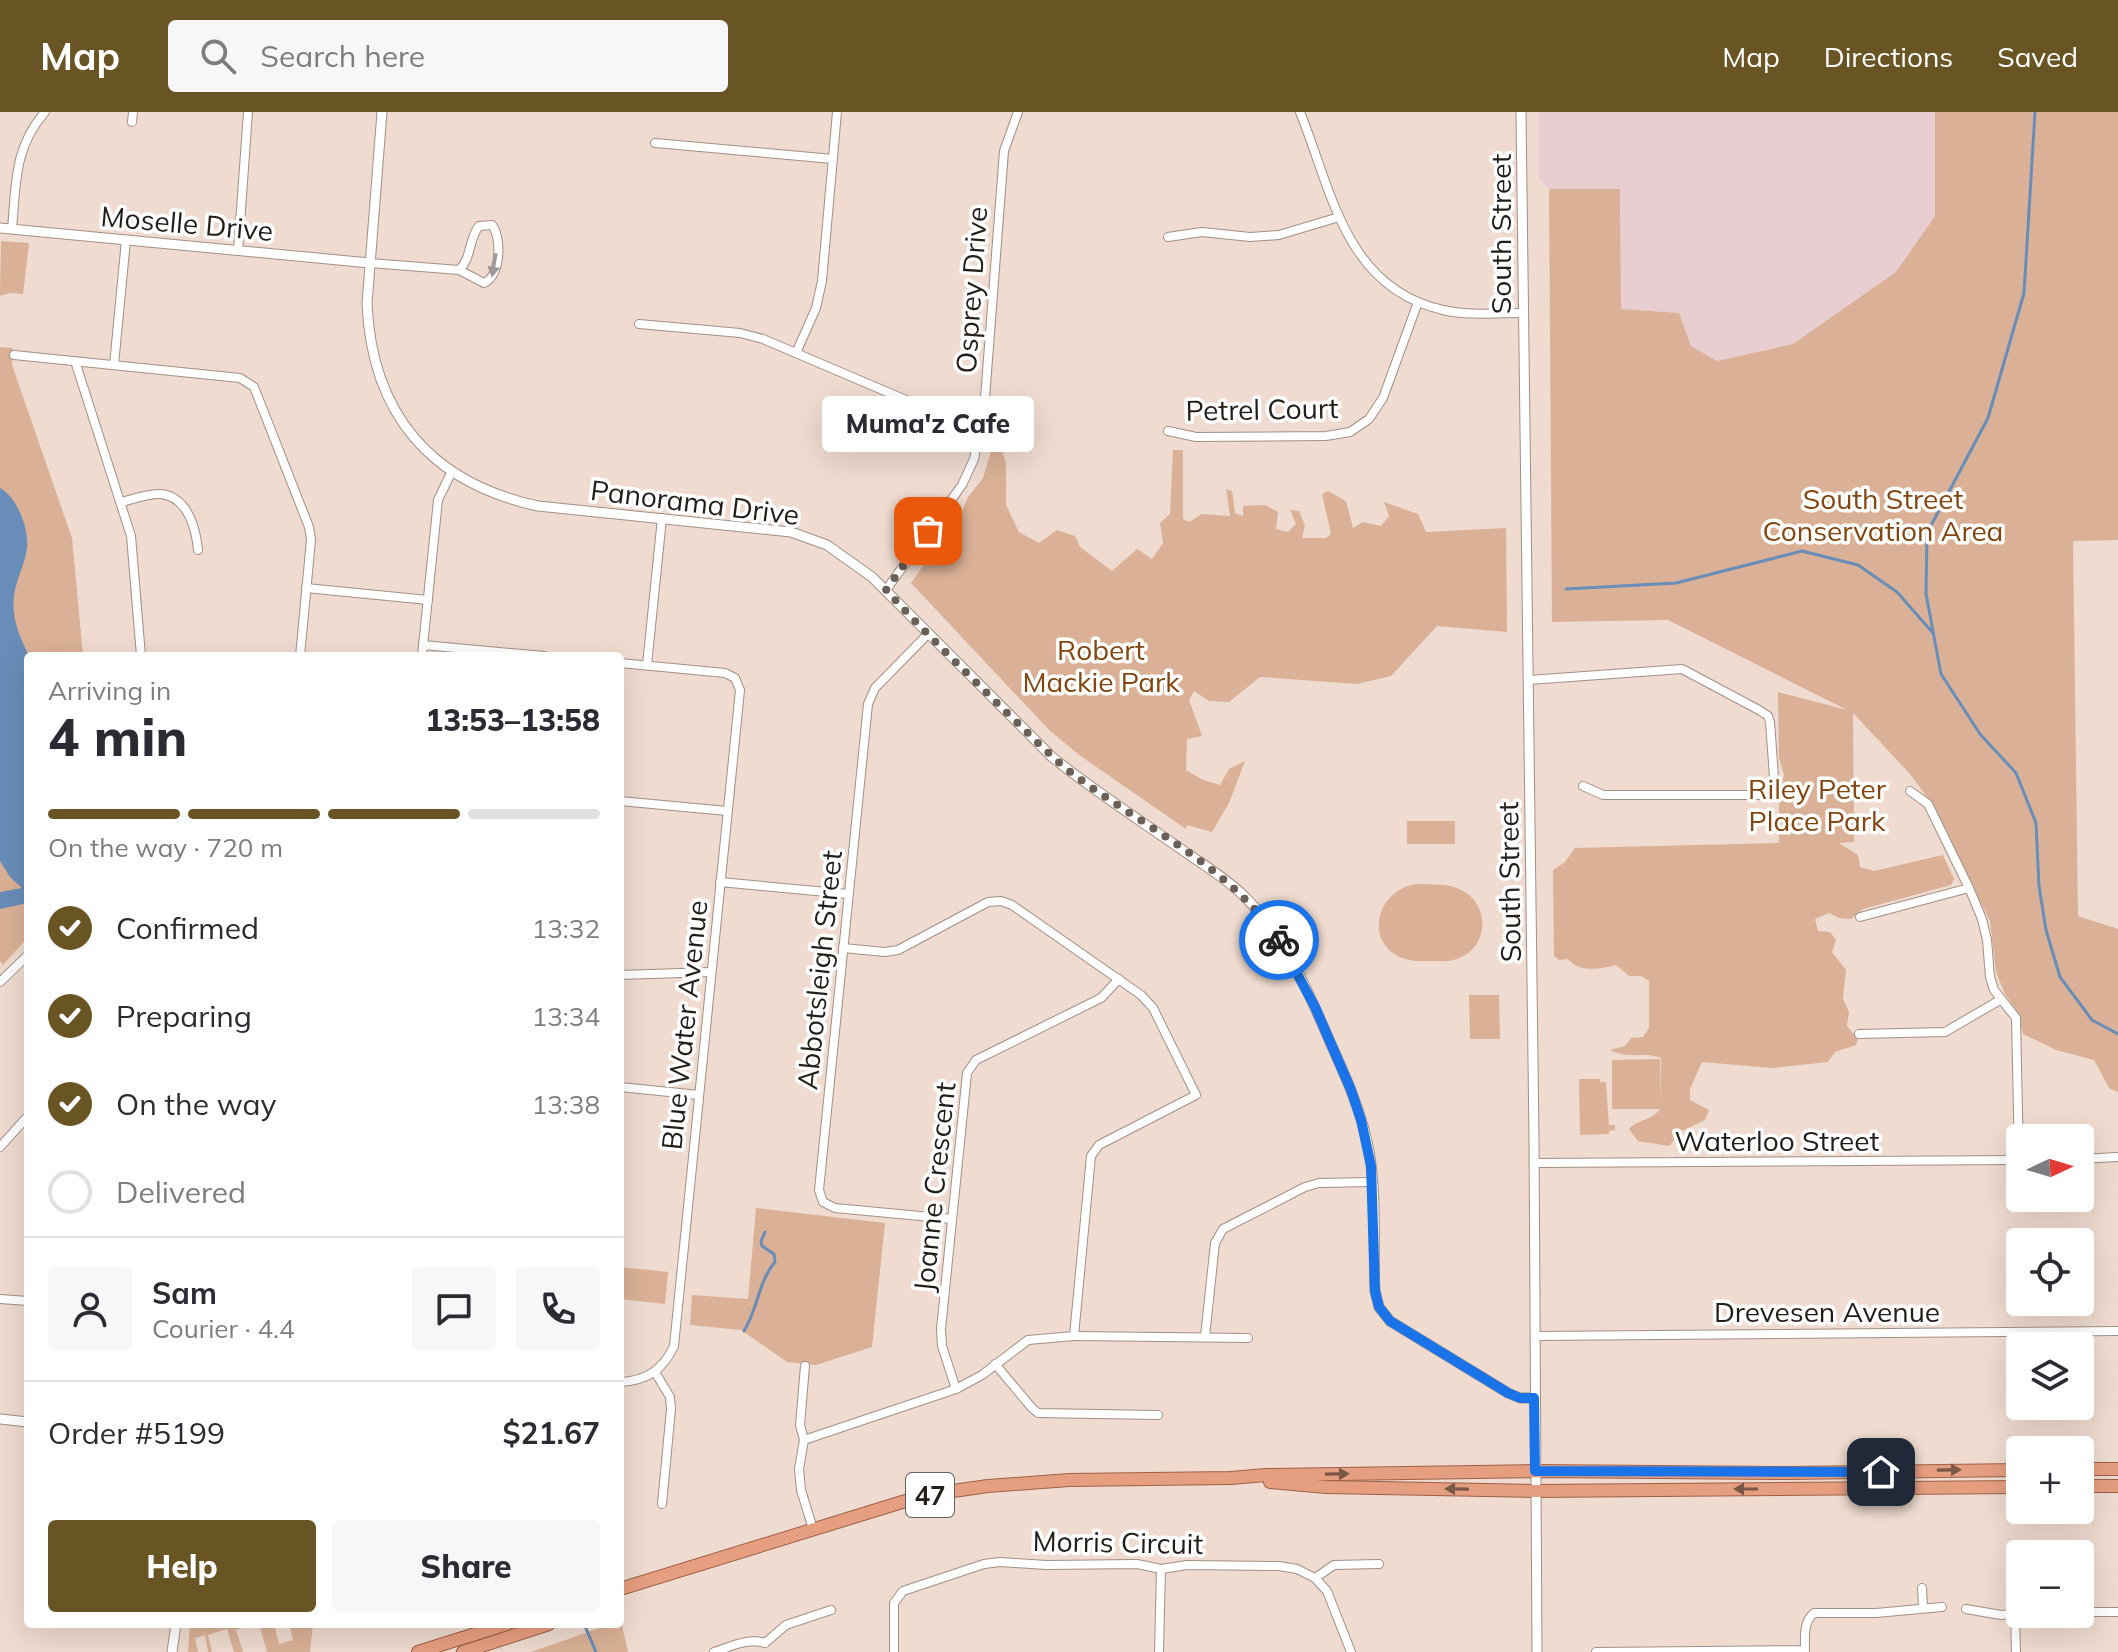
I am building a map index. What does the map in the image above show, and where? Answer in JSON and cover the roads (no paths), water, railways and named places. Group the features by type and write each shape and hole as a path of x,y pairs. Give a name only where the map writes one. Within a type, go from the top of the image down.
{"highway":[{"path":"2094,1469 2118,1469"},
{"name":"47","path":"624,1590 925,1495 988,1486 1069,1480 1266,1475 2006,1470"},
{"name":"47","path":"1231,1478 1326,1487 1535,1491 2006,1487"},
{"path":"2094,1486 2118,1486"},
{"path":"461,1645 498,1628"},
{"path":"418,1652 461,1645 520,1628"}],"street":[{"path":"12,229 21,149 31,128 45,112"},
{"path":"238,251 248,112"},
{"name":"Panorama Drive","path":"382,112 368,331 378,375 390,402 407,430 429,455 451,473 507,500 538,506 777,530 804,536 827,545 849,559 886,590 927,635 1052,757 1217,874 1243,895 1265,920 1285,949 1315,1007 1351,1090 1369,1151 1375,1291 1384,1316 1508,1393 1520,1398 1534,1398"},
{"path":"796,353 816,308 822,281 837,112"},
{"name":"Osprey Drive","path":"886,590 962,485 974,459 981,432 1004,151 1018,112"},
{"path":"1300,112 1339,217 1361,259 1380,278 1418,302 1441,310 1522,313"},
{"name":"South Street","path":"1521,112 1537,1652"},
{"path":"655,143 833,159"},
{"path":"1168,237 1202,232 1250,237 1279,235 1339,217"},
{"path":"370,263 459,270 484,283 491,281 495,275 498,236 492,225 479,226 474,232 466,263 459,270"},
{"name":"Moselle Drive","path":"0,228 370,263"},
{"path":"114,365 126,240"},
{"name":"Petrel Court","path":"1168,431 1196,437 1326,436 1350,432 1369,419 1383,398 1418,302"},
{"path":"639,324 740,333 796,353 981,432"},
{"path":"14,355 240,378 254,387 309,527 311,540 300,652"},
{"path":"75,361 131,536 141,652"},
{"path":"422,652 438,500 451,473"},
{"path":"122,502 161,494 171,498 189,516 196,531 198,550"},
{"path":"624,663 647,665 662,518"},
{"path":"306,588 428,600"},
{"name":"Abbotsleigh Street","path":"927,635 870,696 819,1190 823,1202 835,1208 952,1219"},
{"path":"423,645 500,652"},
{"name":"Blue Water Avenue","path":"647,665 725,673 735,678 740,690 674,1346 668,1360 655,1372"},
{"path":"1529,680 1682,669 1768,716 1774,777 1770,788 1760,795 1603,795 1583,786"},
{"path":"1910,791 1928,804 1969,888 1987,940 1990,977 2000,1000 2016,1018 2018,1124"},
{"path":"624,801 727,811"},
{"path":"720,882 848,894"},
{"path":"1860,917 1969,888"},
{"path":"843,948 885,952 898,950 988,902 1001,901 1012,905 1119,979 1153,1008 1196,1095 1099,1145 1091,1156 1074,1336"},
{"path":"0,982 24,959"},
{"path":"624,975 711,972"},
{"name":"Joanne Crescent","path":"956,1389 942,1346 941,1329 967,1073 976,1060 1101,998 1119,979"},
{"path":"1859,1034 1945,1032 2000,1000"},
{"path":"624,1087 699,1095"},
{"path":"0,1147 24,1120"},
{"path":"2094,1158 2118,1157"},
{"name":"Waterloo Street","path":"1534,1163 2006,1160"},
{"path":"1205,1337 1215,1243 1223,1229 1305,1187 1319,1183 1371,1182"},
{"path":"0,1299 24,1301"},
{"name":"Drevesen Avenue","path":"1536,1336 2118,1331"},
{"path":"804,1440 956,1389 982,1375 1028,1340 1074,1336 1248,1338"},
{"path":"995,1364 1038,1413 1158,1415"},
{"path":"805,1366 800,1425 804,1440 799,1469 801,1490 813,1529"},
{"path":"624,1382 635,1382 655,1372 670,1397 662,1504"},
{"path":"0,1419 24,1422"},
{"name":"Morris Circuit","path":"894,1652 894,1603 903,1591 984,1564 1137,1564 1161,1569 1187,1565 1279,1566 1297,1569 1315,1578"},
{"path":"1351,1652 1334,1604 1315,1578 1334,1565 1379,1564"},
{"path":"1159,1652 1161,1569"},
{"path":"1922,1588 1923,1607"},
{"path":"1596,1652 1805,1651 1805,1628 1814,1613 1876,1613 1942,1607"},
{"path":"1966,1609 2006,1614"},
{"path":"714,1652 758,1640 767,1648 786,1625 831,1610"},
{"path":"2094,1612 2118,1612"},
{"path":"174,1652 176,1628"},
{"path":"2016,1652 2017,1628"}],"water":[{"path":"0,488 12,498 21,514 27,548 13,604 17,627 27,652 24,652 24,904 0,909 0,892 22,888 0,861"}],"waterway":[{"path":"2035,112 2024,293 1988,418 1927,533 1926,594 1941,674 1980,734 2016,773 2036,823 2039,886 2046,930 2060,977 2092,1020 2118,1034"},
{"path":"1566,589 1676,583 1802,551 1858,565 1897,592 1933,633"},
{"path":"744,1331 765,1278 775,1262 774,1254 762,1246 765,1232"},
{"path":"586,1628 596,1652"}],"place":[{"name":"Muma'z Cafe","path":"928,531"}],"park label":[{"name":"South Street Conservation Area","path":"1883,514"},
{"name":"Robert Mackie Park","path":"1101,665"},
{"name":"Riley Peter Place Park","path":"1817,804"}]}
